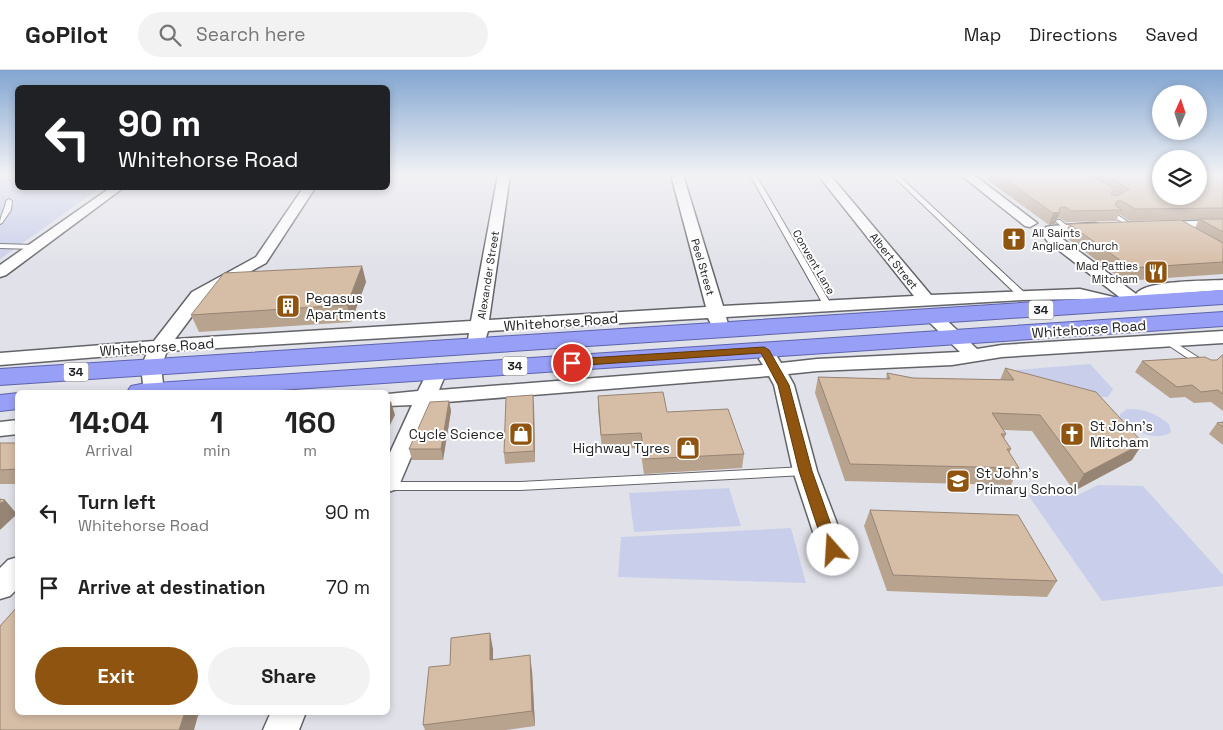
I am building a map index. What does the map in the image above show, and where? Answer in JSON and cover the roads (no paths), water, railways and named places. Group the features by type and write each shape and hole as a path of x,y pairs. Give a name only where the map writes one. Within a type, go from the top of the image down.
{"highway":[{"name":"Whitehorse Road","path":"152,378 478,336 930,308 1129,304 1223,297"},
{"name":"Whitehorse Road","path":"0,377 152,378 770,360 955,338 1223,319"},
{"path":"0,403 15,401"}],"street":[{"path":"0,272 92,206"},
{"path":"152,378 202,293 261,260 297,206"},
{"name":"Alexander Street","path":"478,336 499,206"},
{"name":"Peel Street","path":"686,206 718,321"},
{"name":"Albert Street","path":"849,206 930,308"},
{"path":"1008,206 1030,222"},
{"path":"1129,304 1053,240 1049,234 1051,230 1062,225 1223,224"},
{"name":"Whitehorse Road","path":"718,321 828,306 930,308 1022,295 1080,294 1129,304 1145,293 1155,290 1223,285"},
{"path":"930,308 955,338 975,356"},
{"name":"Whitehorse Road","path":"390,400 728,375 770,360 817,365 952,359 1002,351 1223,337"},
{"name":"Whitehorse Road","path":"0,359 152,378"},
{"path":"770,360 784,385 805,471 833,550"},
{"path":"390,480 437,371"},
{"path":"0,429 15,427"},
{"path":"0,587 15,571"},
{"path":"281,730 288,715"}],"lane":[{"path":"0,222 8,210 8,206"},
{"name":"Convent Lane","path":"771,206 828,306"},
{"path":"928,206 1022,295"},
{"path":"1114,215 1141,226"},
{"path":"0,246 34,247"},
{"path":"1168,341 1207,367"},
{"path":"390,485 520,486 805,471"}],"place":[{"name":"All Saints Anglican Church","path":"1014,239"},
{"name":"Mad Patties Mitcham","path":"1156,272"},
{"name":"Pegasus Apartments","path":"288,306"},
{"name":"Cycle Science","path":"521,434"},
{"name":"St John's Mitcham","path":"1072,434"},
{"name":"Highway Tyres","path":"688,448"},
{"name":"St John's Primary School","path":"958,481"}]}
